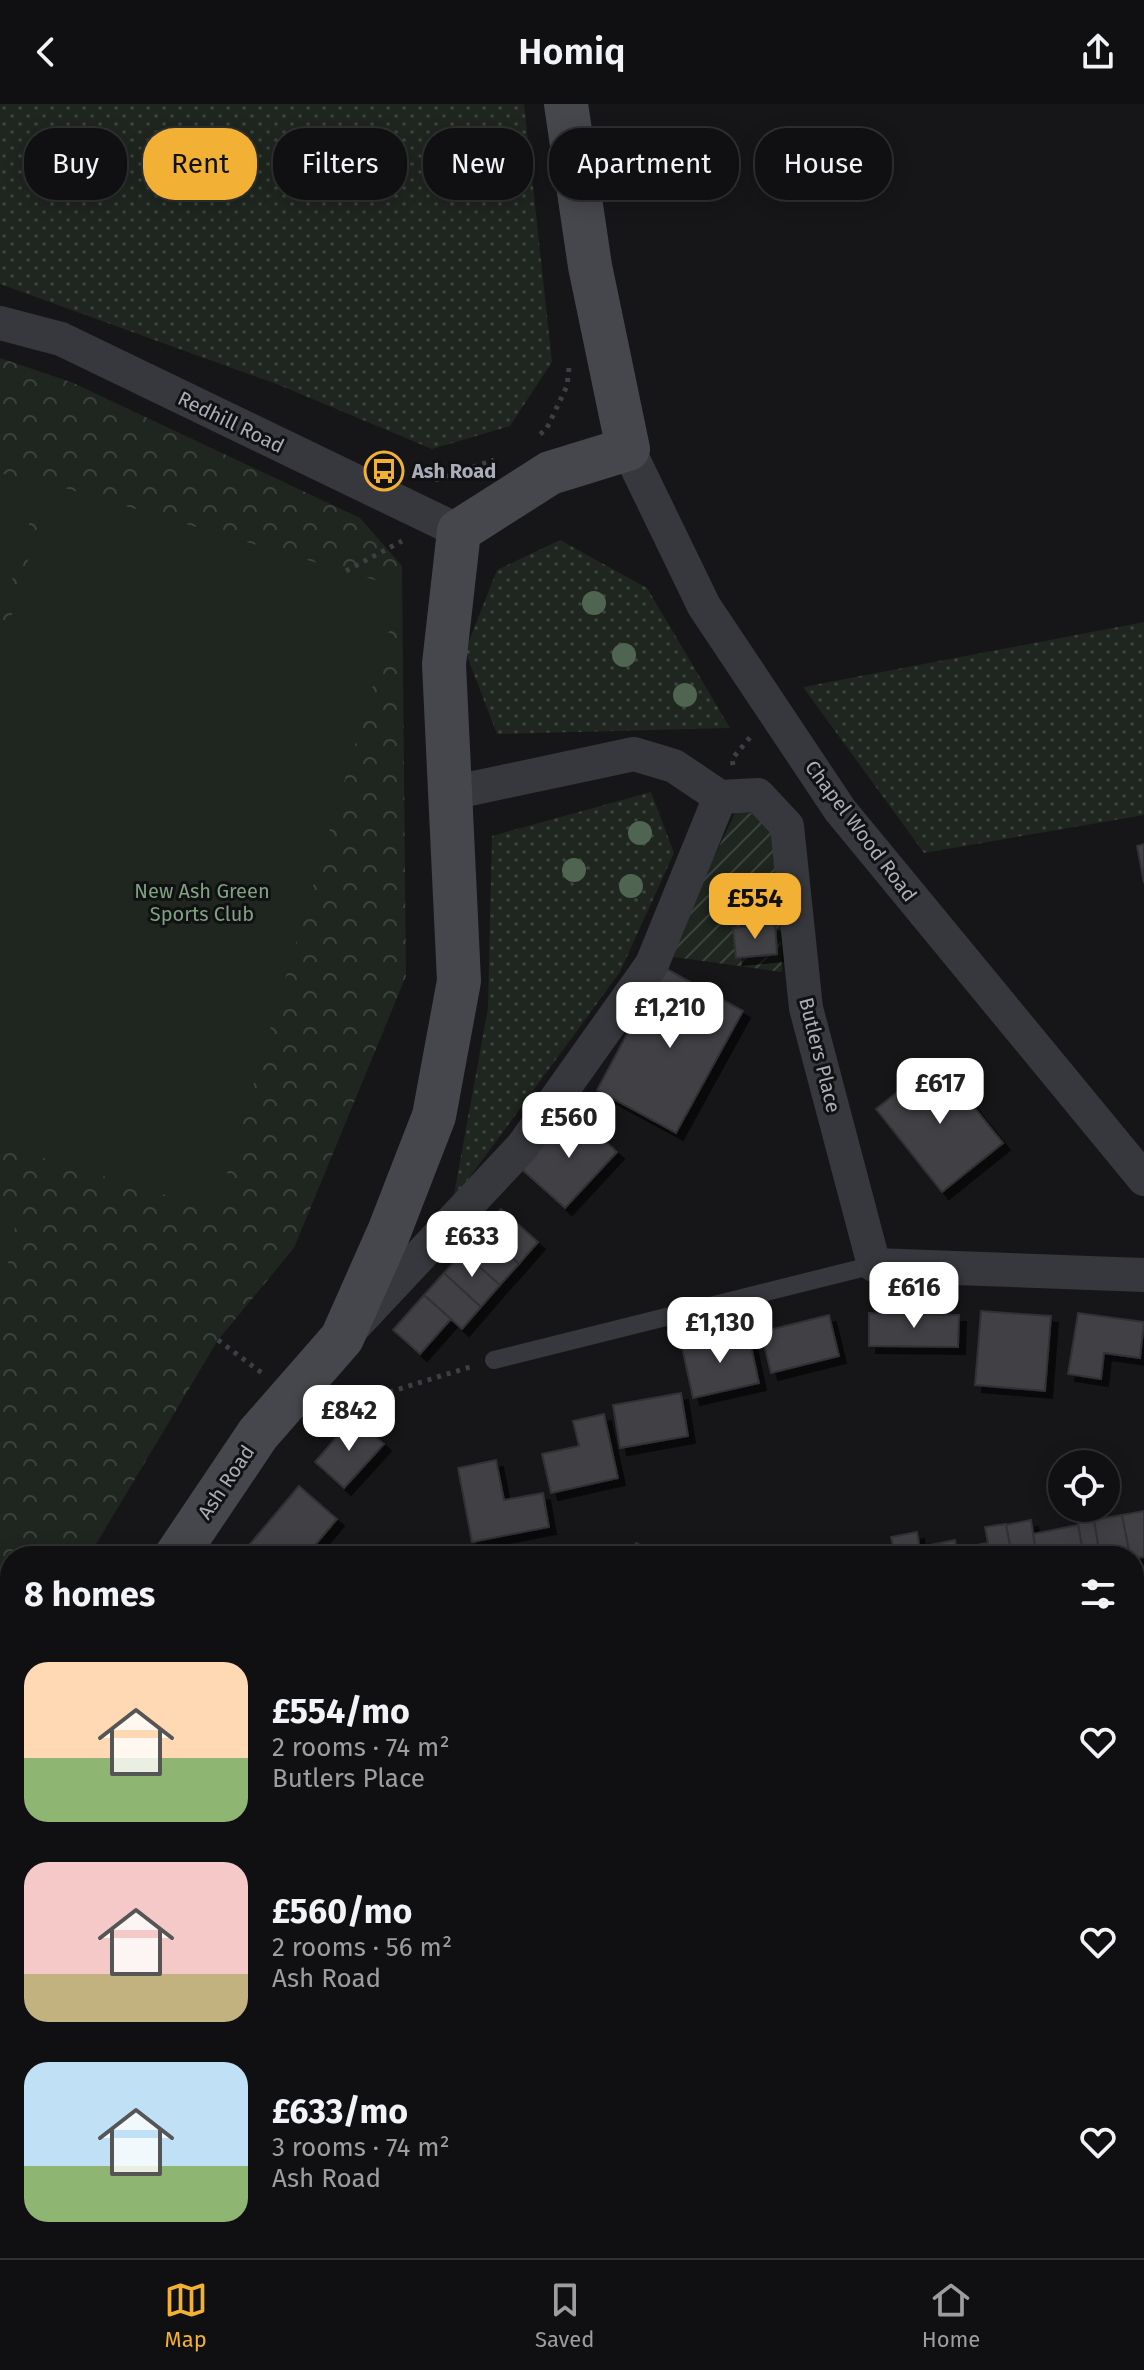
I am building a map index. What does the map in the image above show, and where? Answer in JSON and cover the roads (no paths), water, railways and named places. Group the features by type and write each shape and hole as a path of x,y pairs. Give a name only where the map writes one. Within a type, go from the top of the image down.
{"street":[{"path":"448,526 550,473 628,449 590,266 566,104"},
{"name":"Redhill Road","path":"0,323 61,339 448,526"},
{"name":"Chapel Wood Road","path":"628,449 704,606 840,810 1144,1179"},
{"name":"Ash Road","path":"342,1338 389,1232 434,1116 459,981 444,664 448,526"},
{"path":"451,793 634,754 674,766 729,796"},
{"name":"Butlers Place","path":"729,796 758,795 787,826 806,1008 874,1265"},
{"name":"Ash Road","path":"183,1546 258,1434 342,1338 522,1147 652,964 729,796"},
{"path":"874,1265 1144,1275"}],"lane":[{"path":"494,1360 874,1265"}],"place":[{"name":"Ash Road","path":"384,471"}],"park label":[{"name":"New Ash Green Sports Club","path":"202,902"}]}
